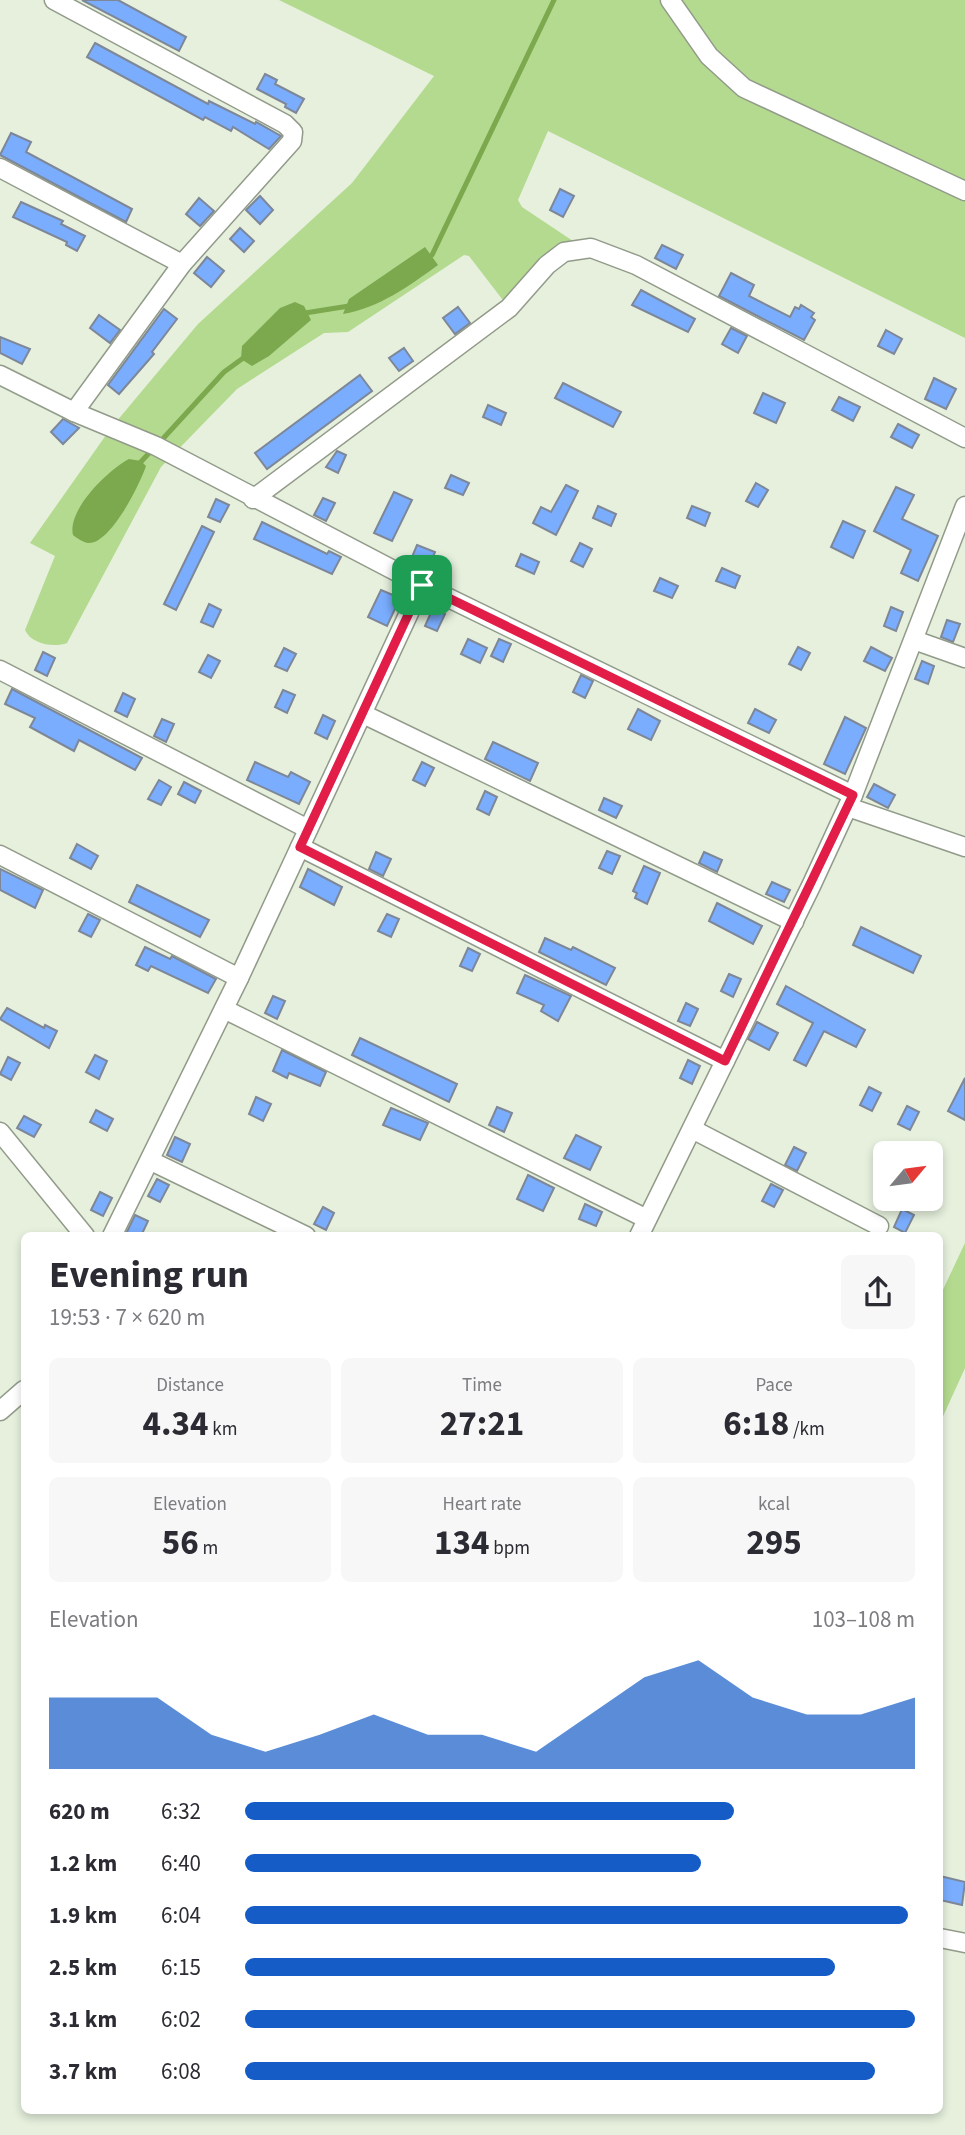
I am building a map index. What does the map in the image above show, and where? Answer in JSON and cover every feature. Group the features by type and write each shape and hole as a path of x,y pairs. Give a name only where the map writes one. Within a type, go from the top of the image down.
{"street":[{"path":"54,0 285,124 293,132 292,141 182,264 74,412"},
{"path":"670,0 709,56 744,88 965,191"},
{"path":"0,168 182,264"},
{"path":"253,499 509,308 555,258 582,247 600,250 627,260 965,438"},
{"path":"0,375 74,412 156,446 253,499 850,801 965,847"},
{"path":"224,1009 643,1227 794,922 850,801 964,512"},
{"path":"114,1232 239,978 422,585"},
{"path":"914,640 965,658"},
{"path":"0,670 309,829"},
{"path":"363,714 794,922"},
{"path":"300,847 725,1061"},
{"path":"0,855 239,978"},
{"path":"692,1129 879,1226"},
{"path":"0,1132 82,1232"},
{"path":"151,1161 298,1232"},
{"path":"0,1411 21,1393"},
{"path":"943,1939 965,1943"}],"shaded area":[{"path":"279,0 965,0 965,338 548,131 518,200 522,207 582,247 573,249 509,308 469,256 464,255 348,332 324,333 237,389 161,467 67,643 50,645 37,642 25,630 55,556 30,543 111,428 198,324 352,183 434,76"},
{"path":"425,247 438,265 381,301 343,314 349,299"},
{"path":"295,302 304,306 311,320 269,356 252,366 241,359 242,346 280,308"},
{"path":"129,459 141,461 146,466 123,512 97,541 88,543 80,540 73,535 76,514 100,481"},
{"path":"965,1243 965,1368 943,1416 943,1290"}],"building":[{"path":"82,0 118,0 186,37 179,51"},
{"path":"95,43 208,104 209,101 281,136 269,149 233,127 231,131 205,117 203,120 87,57"},
{"path":"265,74 277,80 275,84 304,99 296,113 285,107 286,104 257,89"},
{"path":"11,133 31,142 26,152 132,209 126,222 0,155"},
{"path":"560,189 574,196 563,217 550,210"},
{"path":"260,196 273,210 260,224 246,210"},
{"path":"199,198 214,211 200,226 186,214"},
{"path":"21,202 63,221 61,224 85,236 77,251 66,245 67,242 13,217"},
{"path":"240,228 254,241 244,252 230,239"},
{"path":"662,245 683,255 676,269 655,258"},
{"path":"207,257 224,271 211,287 194,273"},
{"path":"731,273 754,285 749,296 790,317 795,307 799,309 801,305 814,313 811,317 815,320 804,340 719,296"},
{"path":"641,290 695,319 688,332 632,305"},
{"path":"458,307 470,323 455,334 443,318"},
{"path":"164,309 177,319 152,352 154,354 119,394 108,385"},
{"path":"99,315 120,330 110,343 90,328"},
{"path":"731,328 747,336 738,353 722,344"},
{"path":"886,330 902,339 894,354 878,346"},
{"path":"0,337 30,349 22,364 0,353"},
{"path":"404,348 413,361 399,371 389,358"},
{"path":"360,375 372,391 267,469 255,453"},
{"path":"934,378 956,389 946,409 925,399"},
{"path":"563,383 621,412 613,427 555,398"},
{"path":"763,393 785,403 776,423 754,413"},
{"path":"839,397 860,407 853,421 832,410"},
{"path":"488,405 506,413 501,425 483,417"},
{"path":"63,419 79,428 63,444 51,432"},
{"path":"898,424 919,435 912,448 891,437"},
{"path":"337,451 346,455 338,473 326,467"},
{"path":"451,475 469,483 463,495 445,488"},
{"path":"756,483 768,490 758,507 746,501"},
{"path":"566,485 578,491 556,535 533,523 541,507 551,512"},
{"path":"896,487 914,495 902,519 938,536 918,581 901,573 911,550 874,531"},
{"path":"394,492 412,500 392,541 374,533"},
{"path":"323,498 335,503 326,521 314,515"},
{"path":"216,499 229,505 220,522 208,517"},
{"path":"598,506 616,514 611,526 593,518"},
{"path":"692,506 710,513 705,526 687,518"},
{"path":"843,521 865,531 853,558 831,547"},
{"path":"262,522 327,554 329,551 341,557 332,574 254,539"},
{"path":"202,526 214,532 176,610 164,604"},
{"path":"580,543 592,549 583,567 571,561"},
{"path":"417,545 435,552 430,564 412,557"},
{"path":"521,554 539,562 534,574 516,566"},
{"path":"722,568 740,576 735,588 716,581"},
{"path":"660,578 678,586 672,598 654,591"},
{"path":"381,590 400,598 387,626 368,617"},
{"path":"209,604 221,610 213,627 201,622"},
{"path":"891,607 903,612 896,631 884,626"},
{"path":"433,608 445,614 437,631 425,626"},
{"path":"947,620 960,624 953,642 941,637"},
{"path":"468,639 487,648 480,663 461,654"},
{"path":"499,639 511,644 503,662 491,656"},
{"path":"798,647 810,653 801,670 789,664"},
{"path":"871,647 892,658 885,671 864,661"},
{"path":"284,648 296,654 287,671 275,666"},
{"path":"43,652 55,658 47,676 35,670"},
{"path":"208,655 220,661 211,678 199,672"},
{"path":"922,661 934,666 928,684 915,679"},
{"path":"581,675 593,681 585,698 573,692"},
{"path":"12,689 142,758 135,770 79,740 74,751 30,727 35,718 5,704"},
{"path":"283,690 295,695 287,713 275,707"},
{"path":"123,693 135,699 127,717 115,711"},
{"path":"638,709 660,721 651,740 628,729"},
{"path":"755,709 776,720 769,733 748,723"},
{"path":"323,715 335,721 327,739 315,733"},
{"path":"845,717 866,728 845,774 824,764"},
{"path":"162,719 174,724 166,742 154,736"},
{"path":"493,742 538,763 530,781 485,759"},
{"path":"255,762 288,777 291,772 310,782 299,804 247,780"},
{"path":"422,762 434,768 425,786 413,780"},
{"path":"159,780 171,787 161,805 148,799"},
{"path":"184,782 201,791 195,803 178,794"},
{"path":"874,784 895,795 888,808 867,797"},
{"path":"485,791 497,797 489,815 477,809"},
{"path":"604,798 622,806 616,818 599,810"},
{"path":"77,844 98,856 91,869 70,858"},
{"path":"607,851 620,856 612,874 599,868"},
{"path":"376,852 391,859 383,876 369,869"},
{"path":"704,852 722,860 717,872 699,863"},
{"path":"644,866 660,873 647,904 635,898 637,893 633,891"},
{"path":"0,869 43,890 35,908 0,890"},
{"path":"308,869 342,887 334,905 300,887"},
{"path":"772,882 790,890 784,902 766,894"},
{"path":"137,885 209,920 200,937 129,902"},
{"path":"717,903 762,926 753,944 709,921"},
{"path":"88,914 100,920 91,937 79,931"},
{"path":"387,914 399,919 391,937 378,931"},
{"path":"861,927 921,956 913,973 853,945"},
{"path":"545,938 571,950 573,947 615,968 606,985 539,952"},
{"path":"145,947 170,959 172,956 216,979 208,993 151,966 148,971 136,965"},
{"path":"468,948 480,954 472,971 460,966"},
{"path":"729,974 741,979 733,997 721,991"},
{"path":"525,975 571,996 558,1021 541,1011 544,1005 517,993"},
{"path":"786,986 865,1030 856,1047 824,1031 806,1066 794,1060 813,1023 777,1004"},
{"path":"273,996 285,1001 277,1019 265,1013"},
{"path":"686,1003 698,1009 690,1026 678,1021"},
{"path":"7,1008 44,1028 45,1025 57,1031 49,1048 0,1019"},
{"path":"757,1022 778,1033 769,1050 748,1039"},
{"path":"360,1038 457,1084 449,1102 352,1055"},
{"path":"282,1050 326,1072 320,1086 289,1073 287,1078 273,1071"},
{"path":"95,1055 107,1061 99,1079 86,1072"},
{"path":"8,1057 20,1063 11,1080 0,1074"},
{"path":"688,1060 700,1066 692,1084 680,1078"},
{"path":"965,1078 965,1120 948,1111"},
{"path":"869,1087 881,1093 872,1111 860,1105"},
{"path":"256,1097 271,1104 263,1121 249,1114"},
{"path":"907,1106 919,1112 910,1130 898,1124"},
{"path":"497,1107 512,1113 504,1132 489,1125"},
{"path":"391,1108 428,1123 420,1140 383,1125"},
{"path":"96,1110 113,1119 107,1131 90,1122"},
{"path":"24,1116 41,1125 34,1137 17,1128"},
{"path":"576,1135 601,1147 590,1170 564,1158"},
{"path":"175,1137 190,1144 182,1162 167,1155"},
{"path":"794,1147 806,1153 797,1171 785,1165"},
{"path":"528,1175 554,1188 543,1211 517,1199"},
{"path":"157,1179 169,1185 160,1202 148,1196"},
{"path":"771,1184 783,1190 774,1207 762,1201"},
{"path":"100,1192 112,1198 103,1216 91,1210"},
{"path":"585,1204 602,1212 596,1226 579,1219"},
{"path":"323,1207 334,1213 326,1230 314,1224"},
{"path":"901,1211 906,1211 914,1215 903,1232 894,1227"},
{"path":"135,1215 148,1221 143,1232 127,1232"},
{"path":"943,1877 965,1882 962,1905 943,1901"}],"waterway":[{"path":"426,259 432,255 554,0"},
{"path":"305,313 349,306"},
{"path":"159,443 224,372 246,356"},
{"path":"137,466 152,450"}],"route":[{"path":"422,585 524,632 853,795 725,1061 300,847 422,585"}]}
